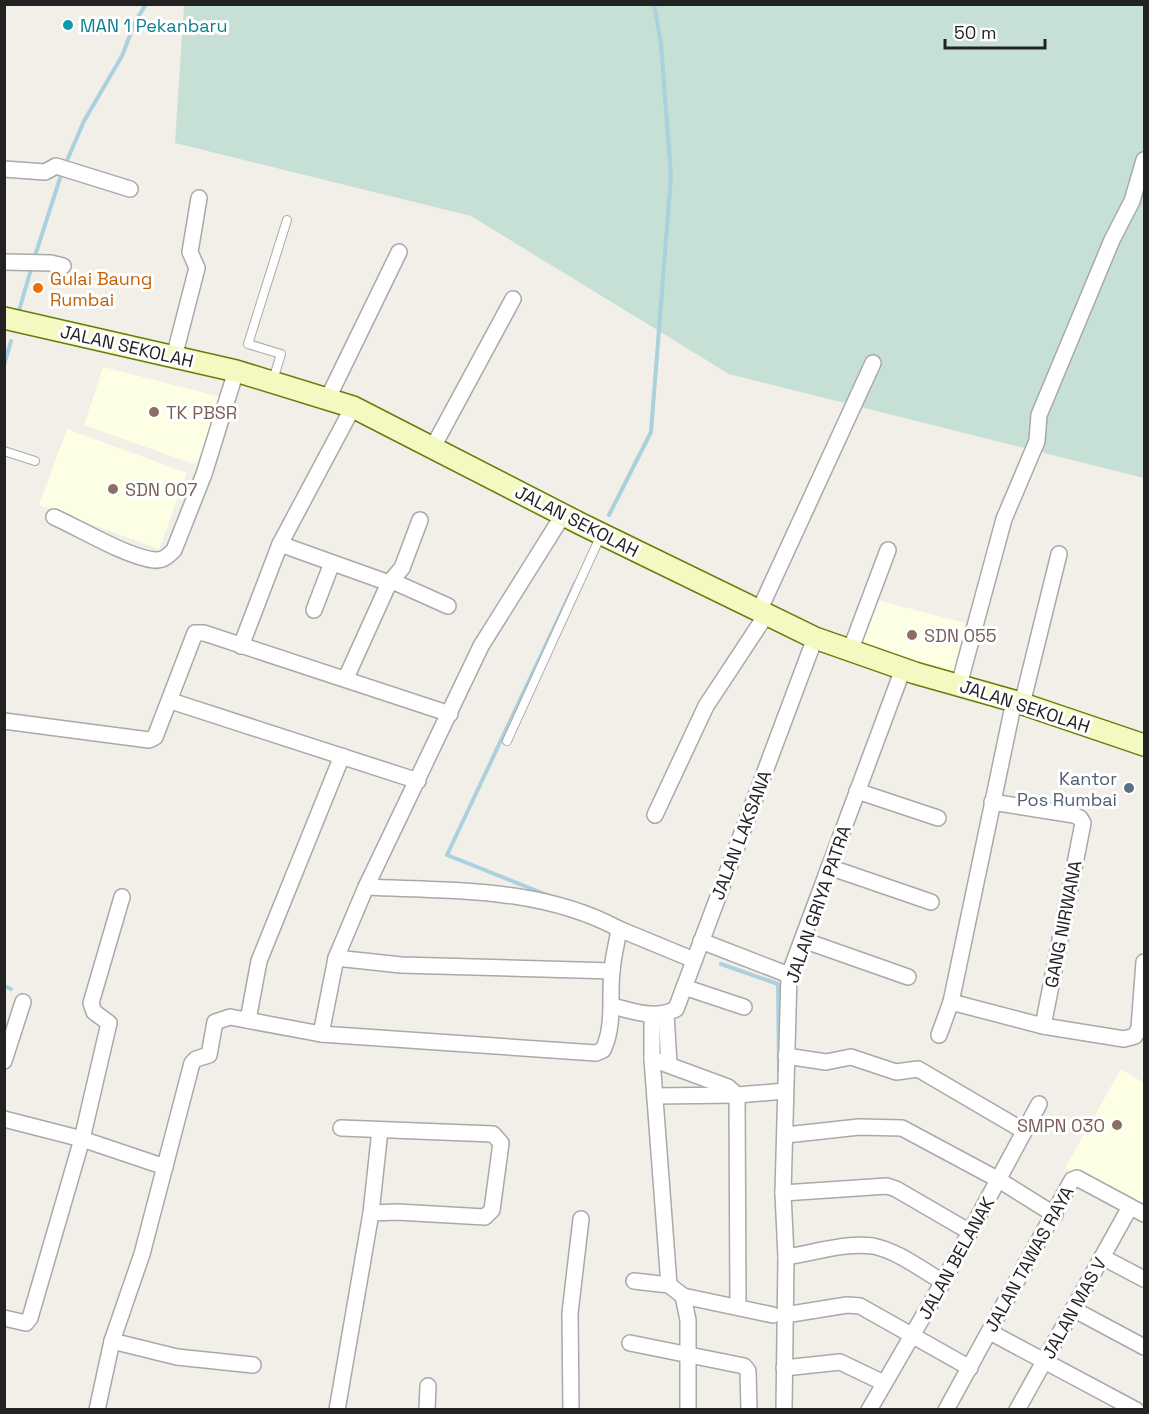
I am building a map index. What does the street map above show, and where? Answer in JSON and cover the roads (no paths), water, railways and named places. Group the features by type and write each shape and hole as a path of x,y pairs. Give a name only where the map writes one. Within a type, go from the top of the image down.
{"street":[{"path":"959,685 1005,519 1037,441 1039,415 1112,240 1132,201 1144,160"},
{"path":"4,169 45,172 63,169 130,189"},
{"path":"174,357 198,268 190,252 199,198"},
{"path":"328,398 399,252"},
{"path":"4,262 63,266"},
{"path":"433,447 513,298"},
{"name":"JALAN SEKOLAH","path":"10,319 236,371 353,407 563,515 815,638 903,669 1144,744"},
{"path":"656,815 706,706 762,613 873,363"},
{"path":"54,517 136,555 156,560 166,558 174,549 204,474 236,371"},
{"path":"242,646 280,544 353,407"},
{"path":"321,1034 336,958 366,887 481,645 563,515"},
{"path":"345,678 390,582 402,568 420,520"},
{"path":"280,544 390,582 448,606"},
{"path":"850,651 888,550"},
{"path":"939,1035 951,1002 992,802 1059,554"},
{"path":"314,610 332,562"},
{"path":"4,721 149,740 159,732 195,633 345,678 450,714"},
{"name":"JALAN LAKSANA","path":"659,1015 675,1009 815,638"},
{"name":"JALAN GRIYA PATRA","path":"784,1410 784,1368 779,1315 786,1257 783,1193 786,1135 780,1091 786,1056 789,975 903,669"},
{"path":"171,701 418,781"},
{"path":"248,1020 259,961 342,756"},
{"path":"857,791 938,818"},
{"name":"GANG NIRWANA","path":"992,802 1074,815 1083,823 1043,1026"},
{"path":"829,867 931,902"},
{"path":"366,887 514,894 545,900 694,960"},
{"path":"4,1318 26,1323 30,1318 82,1139 109,1023 94,1012 91,1003 122,897"},
{"path":"97,1410 112,1341 142,1254 192,1063 196,1059 209,1055 216,1022 230,1017 321,1034 596,1053 603,1050 607,1041 612,1006 612,971 619,928"},
{"path":"803,940 908,977"},
{"path":"701,941 789,975"},
{"path":"336,958 401,964 612,971"},
{"path":"951,1002 1043,1026 1124,1039 1135,1036 1139,1028 1144,962"},
{"path":"684,987 744,1006"},
{"path":"4,1061 11,1020 23,1002"},
{"path":"612,1006 659,1015"},
{"path":"659,1015 652,1059 669,1285"},
{"path":"659,1015 669,1064"},
{"path":"786,1056 826,1062 851,1057 896,1072 918,1069 1024,1131"},
{"path":"652,1059 728,1087 737,1095 738,1306"},
{"path":"655,1096 737,1095 780,1091"},
{"name":"JALAN BELANAK","path":"869,1410 943,1282 1038,1104"},
{"path":"4,1119 82,1139 165,1167"},
{"path":"786,1135 859,1127 902,1128 999,1180 1055,1215"},
{"path":"341,1128 493,1134 501,1143 492,1210 485,1217 397,1212 371,1213"},
{"path":"337,1410 371,1213 380,1130"},
{"name":"JALAN TAWAS RAYA","path":"946,1410 1074,1178 1144,1214"},
{"path":"783,1193 887,1186 970,1232"},
{"name":"JALAN MAS V","path":"1017,1410 1130,1207"},
{"path":"571,1410 570,1313 581,1219"},
{"path":"786,1257 860,1245 873,1246 888,1251 943,1282"},
{"path":"1102,1257 1144,1279"},
{"path":"633,1281 669,1285 683,1296 779,1315 847,1305 860,1306 970,1368"},
{"path":"683,1296 688,1320 688,1410"},
{"path":"1073,1309 1144,1347"},
{"path":"990,1332 1136,1410"},
{"path":"112,1341 177,1357 253,1365"},
{"path":"630,1343 747,1368 749,1410"},
{"path":"784,1368 840,1362 884,1383"},
{"path":"427,1410 428,1386"}],"lane":[{"path":"273,382 281,354 248,344 287,220"},
{"path":"4,451 34,461"},
{"path":"507,741 600,533"}],"waterway":[{"path":"65,165 84,121 122,56 135,22 146,4"},
{"path":"609,515 651,432 671,176 661,44 654,4"},
{"path":"34,259 62,172"},
{"path":"18,314 32,266"},
{"path":"4,365 11,341"},
{"path":"552,897 447,855 575,583"},
{"path":"721,964 778,984 779,1071"},
{"path":"4,986 11,989"}],"place":[{"name":"MAN 1 Pekanbaru","path":"68,25"},
{"name":"Gulai Baung Rumbai","path":"38,288"},
{"name":"TK PBSR","path":"154,412"},
{"name":"SDN 007","path":"113,489"},
{"name":"SDN 055","path":"912,635"},
{"name":"Kantor Pos Rumbai","path":"1129,788"},
{"name":"SMPN 030","path":"1117,1125"}]}
